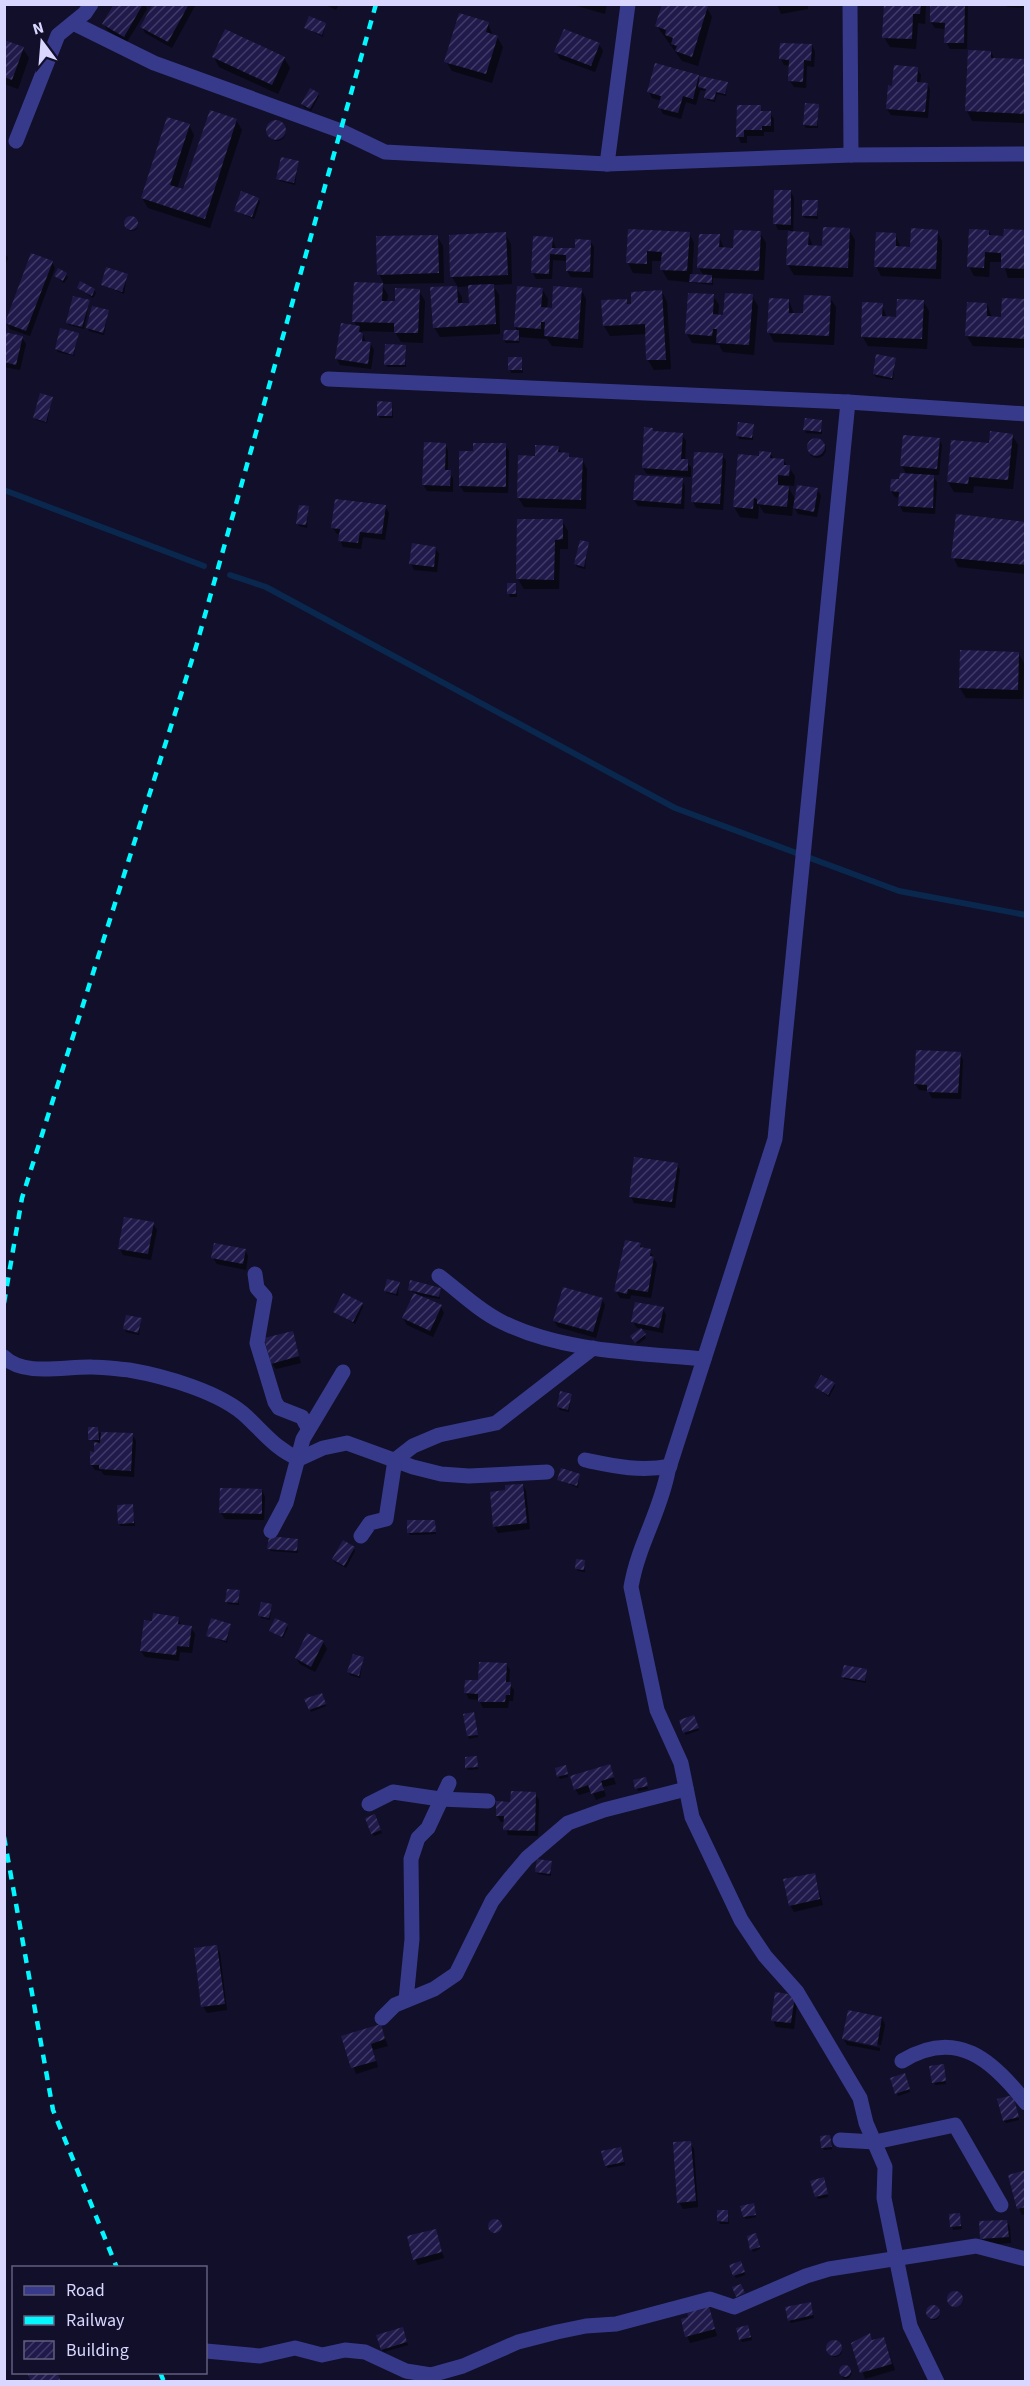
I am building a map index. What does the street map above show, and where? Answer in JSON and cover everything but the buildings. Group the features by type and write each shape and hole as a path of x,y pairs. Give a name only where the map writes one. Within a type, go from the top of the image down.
{"street":[{"path":"16,141 58,35 91,4"},
{"path":"608,164 628,4"},
{"path":"850,4 851,155"},
{"path":"73,22 154,63 341,131 385,152 608,164 851,155 1026,154"},
{"path":"328,379 848,402 1026,414"},
{"path":"848,402 776,1139 670,1466 663,1499 637,1560 631,1587 657,1710 681,1762 692,1817 741,1920 765,1956 797,1992 828,2048 860,2098 885,2167 884,2198 910,2326 937,2382"},
{"path":"255,1274 257,1288 265,1297 257,1343 276,1402 279,1408 302,1417 308,1428"},
{"path":"439,1276 500,1321 536,1337 593,1348 704,1359"},
{"path":"361,1536 370,1523 386,1519 394,1460 413,1446 439,1435 496,1423 593,1348"},
{"path":"4,1357 12,1364 50,1369 92,1367 129,1370 177,1380 246,1415 264,1437 281,1451 299,1459 323,1448 347,1443 441,1474 469,1476 547,1472"},
{"path":"271,1531 286,1503 308,1428 343,1372"},
{"path":"585,1460 649,1470 670,1466"},
{"path":"406,2000 412,1939 411,1859 418,1838 428,1828 449,1783"},
{"path":"382,2018 395,2005 434,1989 456,1974 492,1901 527,1858 568,1823 613,1807 686,1789"},
{"path":"369,1804 393,1792 440,1799 488,1801"},
{"path":"902,2061 921,2049 941,2046 963,2050 985,2059 1026,2103"},
{"path":"840,2140 875,2142 955,2125 1001,2205"},
{"path":"207,2350 260,2356 295,2348 322,2355 345,2350 365,2352 406,2371 431,2375 463,2366 518,2342 557,2332 586,2326 616,2324 710,2299 734,2307 806,2276 829,2269 976,2246 1026,2259"}],"waterway":[{"path":"4,490 204,566"},
{"path":"230,575 266,587 675,808 899,891 1026,915"}],"railway":[{"path":"4,1303 22,1198 196,647 376,4"},
{"path":"4,1837 53,2110 116,2266"},
{"path":"161,2374 164,2382"}]}
